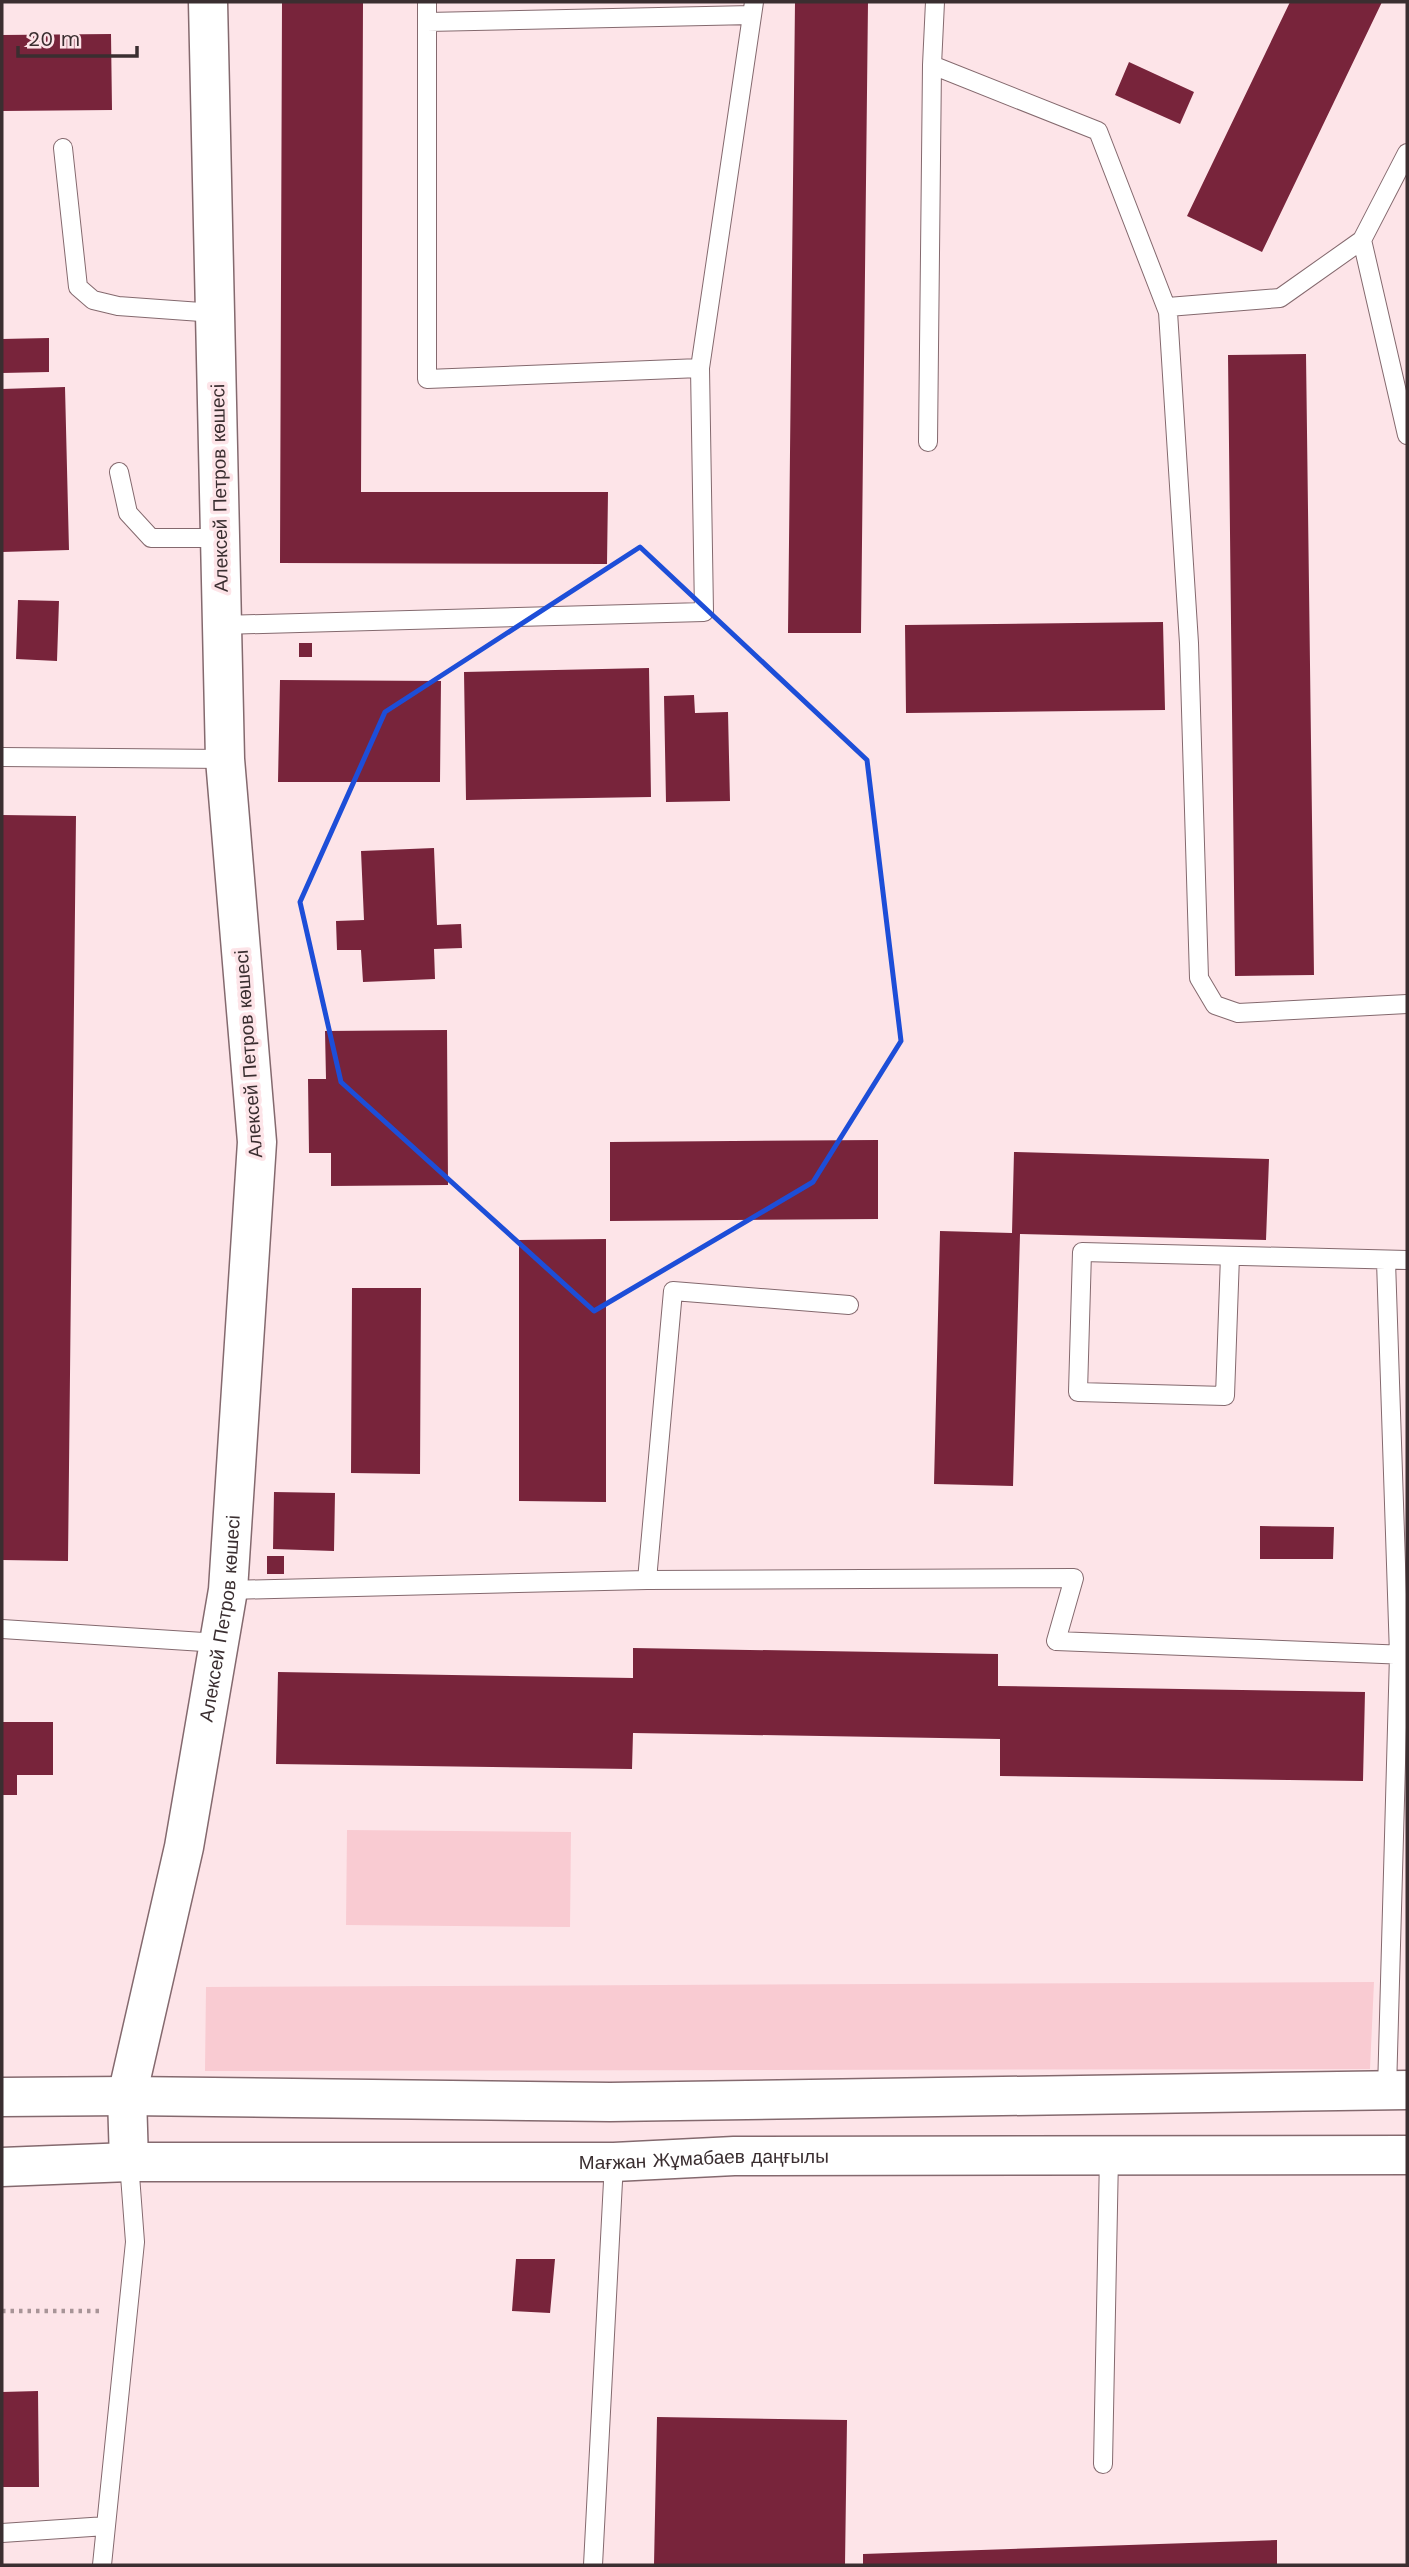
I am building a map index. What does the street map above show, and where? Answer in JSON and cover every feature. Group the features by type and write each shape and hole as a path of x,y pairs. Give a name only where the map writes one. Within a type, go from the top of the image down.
{"main road":[{"name":"Алексей Петров көшесі","path":"129,2162 127,2096 184,1847 228,1590 257,1142 225,760 208,2"},
{"path":"2,2097 610,2102 1397,2090"},
{"name":"Мағжан Жұмабаев даңғылы","path":"2,2167 129,2162 614,2162 734,2157 1407,2155"}],"lane":[{"path":"427,2 427,379 700,368"},
{"path":"929,442 932,65 935,2"},
{"path":"222,625 705,612 700,368 753,9 427,22"},
{"path":"932,65 1098,131 1168,312"},
{"path":"63,148 78,287 93,300 118,306 215,313"},
{"path":"1407,153 1362,240 1280,298 1168,306 1168,312 1189,643 1199,978 1215,1004 1238,1013 1407,1004"},
{"path":"1362,240 1407,435"},
{"path":"119,472 128,513 151,538 220,538"},
{"path":"2,757 225,760"},
{"path":"1230,1256 1225,1396 1078,1392 1082,1252 1407,1260"},
{"path":"1386,1261 1403,1655 1397,2090"},
{"path":"647,1580 673,1291 849,1305"},
{"path":"228,1590 647,1580 1074,1578 1056,1641 1403,1655"},
{"path":"2,1629 219,1643"},
{"path":"1103,2464 1109,2155"},
{"path":"102,2565 135,2242 129,2162"},
{"path":"593,2565 614,2162"},
{"path":"2,2533 106,2526"}],"path":[{"path":"2,2311 128,2311"}],"highlighted area":[{"path":"640,547 867,760 901,1041 813,1182 594,1311 341,1082 300,902 385,712"}],"shaded area":[{"path":"347,1830 571,1832 570,1927 346,1925"},
{"path":"1374,1982 1370,2069 205,2071 206,1987"}],"building":[{"path":"282,2 363,2 361,492 608,492 607,564 280,563"},
{"path":"795,2 868,2 861,633 788,633"},
{"path":"1290,2 1382,2 1262,252 1187,216"},
{"path":"111,34 112,110 2,111 2,35"},
{"path":"1129,62 1194,92 1180,124 1115,95"},
{"path":"49,338 49,372 2,373 2,339"},
{"path":"1306,354 1314,975 1235,976 1228,355"},
{"path":"65,387 69,550 2,552 2,389"},
{"path":"18,600 59,601 57,661 16,659"},
{"path":"1163,622 1165,710 906,713 905,625"},
{"path":"299,643 312,643 312,657 299,657"},
{"path":"649,668 651,797 466,800 464,672"},
{"path":"280,680 441,681 440,782 278,782"},
{"path":"694,695 695,713 728,712 730,801 666,802 664,696"},
{"path":"2,815 76,816 68,1561 2,1560"},
{"path":"434,848 437,925 461,924 462,948 434,949 435,979 363,982 361,950 337,950 336,921 364,920 361,851"},
{"path":"447,1030 448,1185 331,1186 331,1153 309,1153 308,1079 326,1079 325,1031"},
{"path":"878,1140 878,1219 610,1221 610,1142"},
{"path":"1014,1152 1269,1159 1266,1240 1020,1234 1013,1486 934,1484 940,1231 1012,1233"},
{"path":"606,1239 606,1502 519,1501 519,1240"},
{"path":"352,1288 421,1288 420,1474 351,1473"},
{"path":"274,1492 335,1493 334,1551 273,1549"},
{"path":"1260,1526 1334,1527 1333,1559 1260,1559"},
{"path":"267,1556 284,1556 284,1574 267,1574"},
{"path":"633,1648 998,1654 998,1686 1365,1692 1363,1781 1000,1776 1000,1739 633,1733 632,1769 276,1764 278,1672 633,1678"},
{"path":"2,1722 53,1722 53,1775 17,1775 17,1795 2,1795"},
{"path":"516,2259 555,2259 550,2313 512,2311"},
{"path":"38,2391 39,2487 2,2487 2,2392"},
{"path":"657,2417 847,2420 845,2565 654,2565"},
{"path":"1277,2540 1277,2565 863,2565 863,2554"}]}
